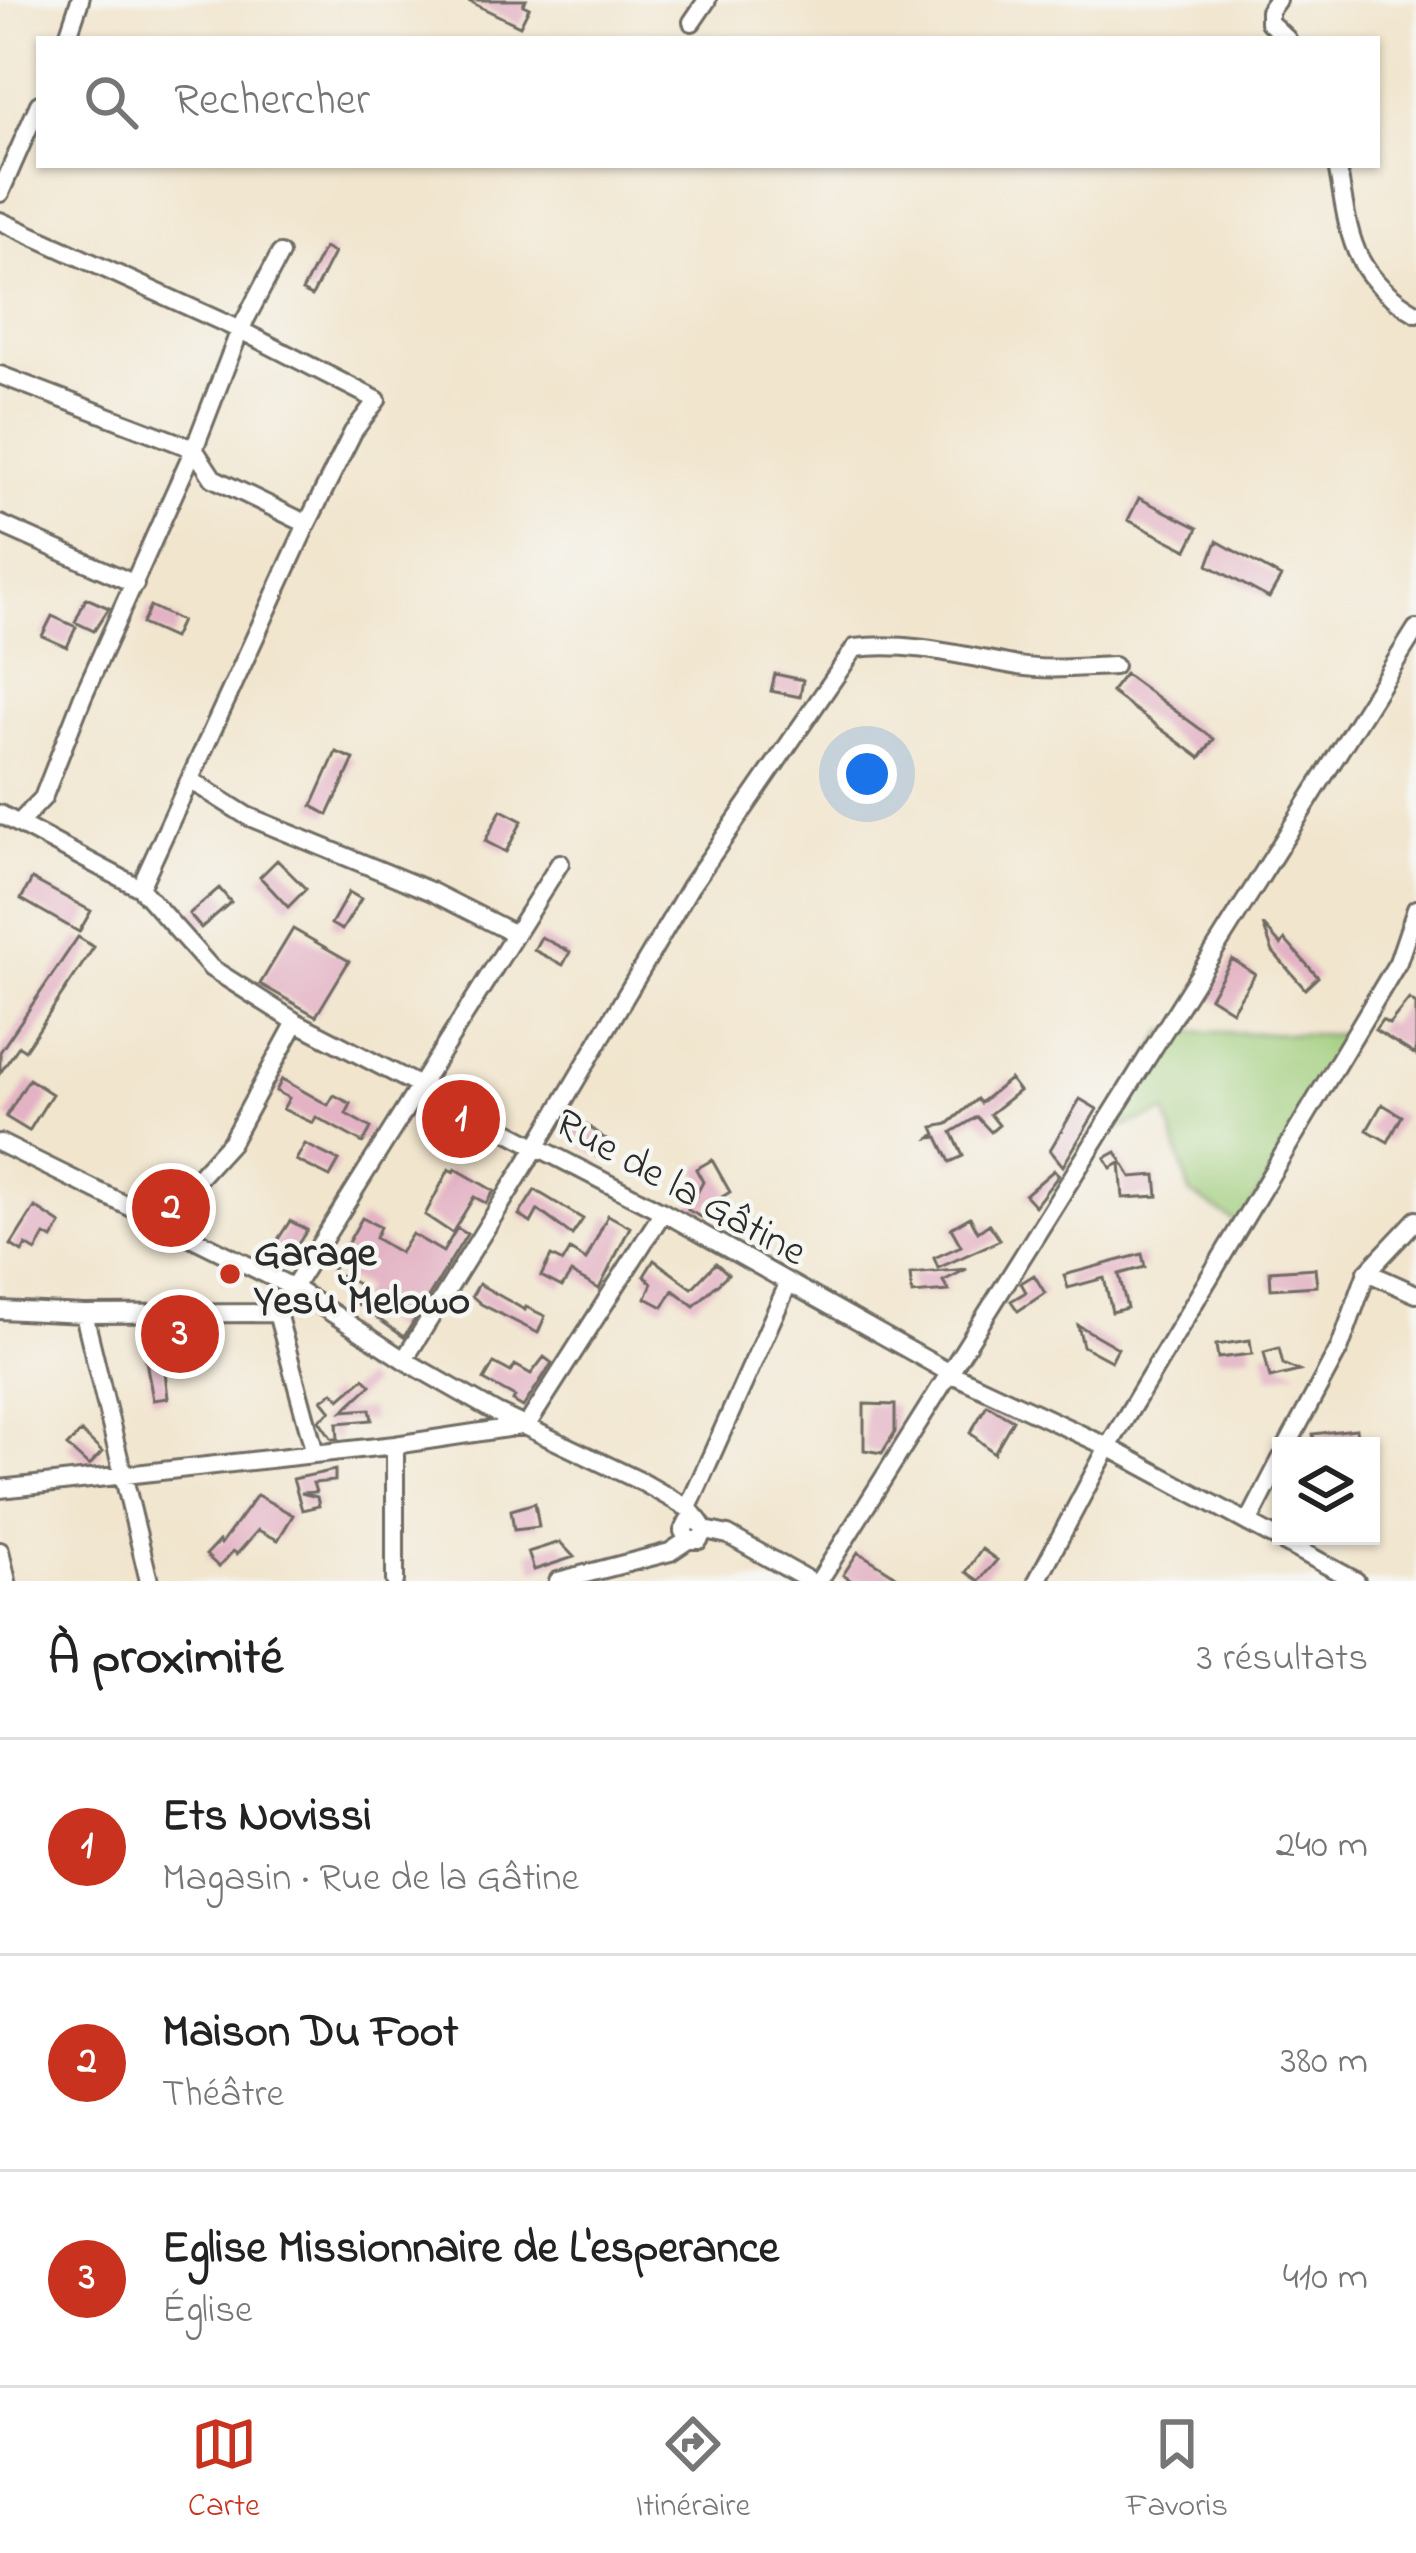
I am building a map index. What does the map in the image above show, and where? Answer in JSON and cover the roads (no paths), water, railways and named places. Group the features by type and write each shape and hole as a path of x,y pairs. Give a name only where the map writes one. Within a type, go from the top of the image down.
{"street":[{"path":"68,36 80,0"},
{"path":"692,22 707,0"},
{"path":"1276,0 1269,22 1284,36"},
{"path":"0,194 36,111"},
{"path":"1338,168 1355,250 1372,282 1416,313"},
{"path":"0,221 240,330 377,400 353,432 307,524 140,888"},
{"path":"19,823 43,798 83,696 194,449 240,330 280,254"},
{"path":"0,375 194,449 213,478 307,524"},
{"path":"0,524 135,584"},
{"path":"0,1143 294,1288 404,1360 527,1425 695,1525 728,1535 814,1581 950,1373 1416,629"},
{"path":"404,1360 690,887 856,648 960,653 1047,669 1114,666"},
{"path":"190,780 247,816 430,891 515,934"},
{"name":"Rue de la Gâtine","path":"0,814 140,888 211,968 296,1022 663,1212 950,1373 1108,1448 1356,1581"},
{"path":"315,1453 277,1313 560,863"},
{"path":"1036,1581 1108,1448 1398,962 1416,909"},
{"path":"1398,962 1416,977"},
{"path":"159,1221 231,1142 296,1022"},
{"path":"0,1489 394,1445 527,1425 663,1212"},
{"path":"1292,1437 1340,1348 1367,1272 1416,1220"},
{"path":"1367,1272 1416,1294"},
{"path":"558,1581 670,1552 695,1525 788,1284"},
{"path":"0,1310 277,1313"},
{"path":"84,1314 148,1581"},
{"path":"394,1445 394,1581"},
{"path":"1248,1523 1272,1476"},
{"path":"0,1551 7,1581"}],"place":[{"name":"Ets Novissi","path":"461,1119"},
{"name":"Maison Du Foot","path":"171,1208"},
{"name":"Garage Yesu Melowo","path":"230,1274"},
{"name":"Eglise Missionnaire de L'esperance","path":"180,1334"}]}
